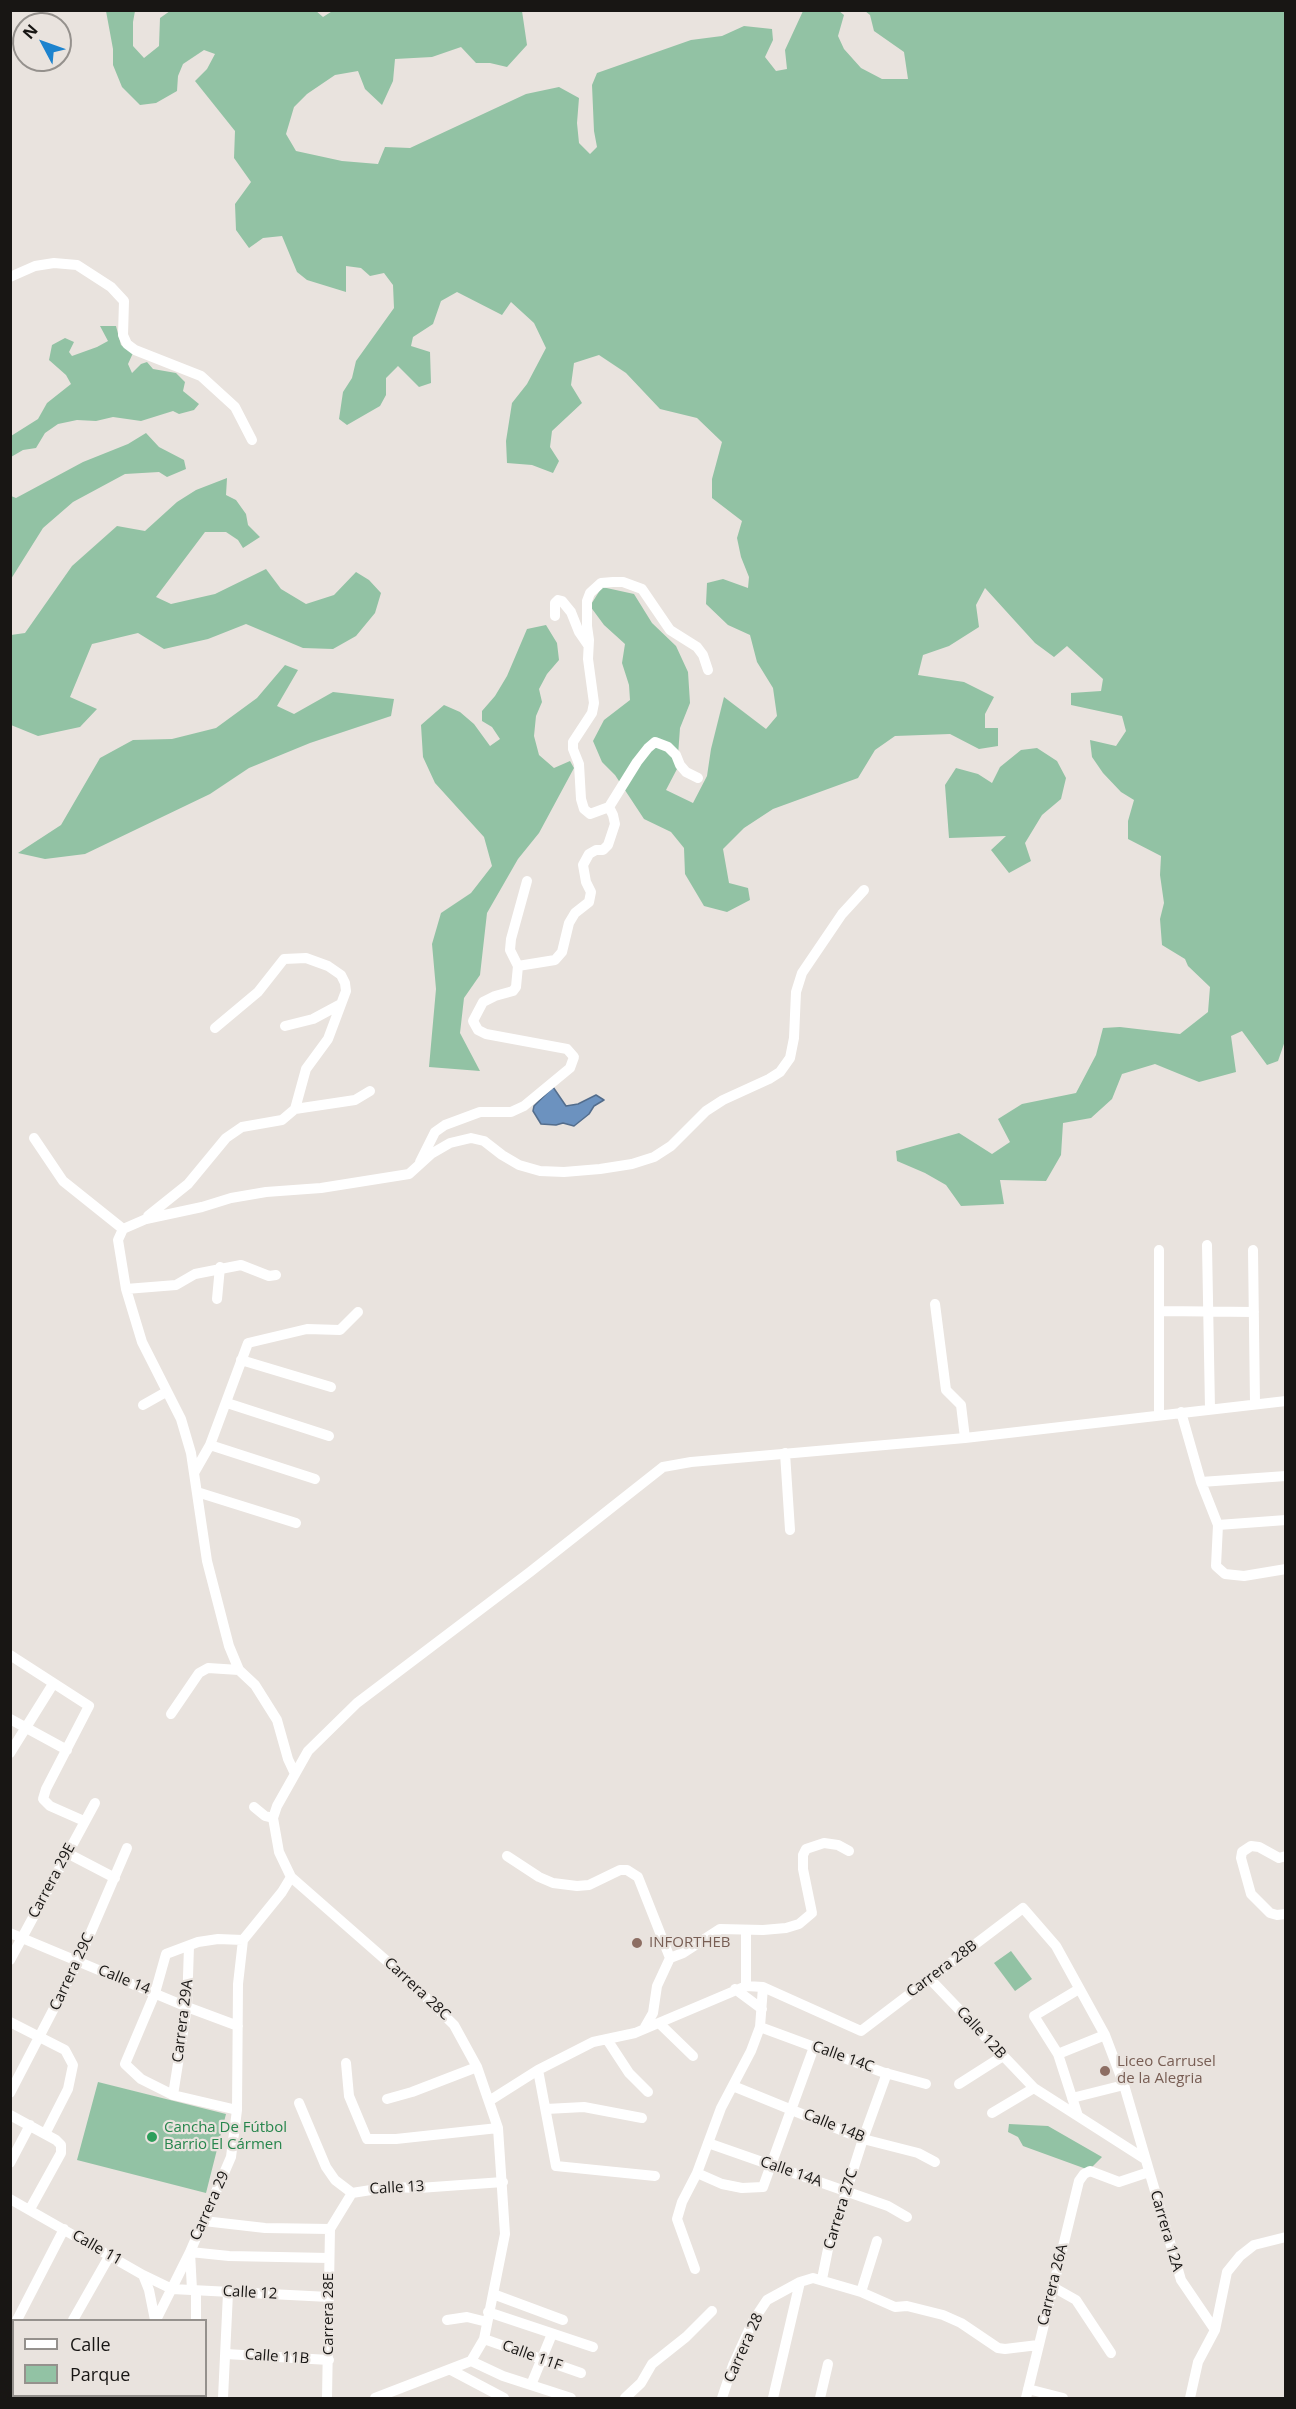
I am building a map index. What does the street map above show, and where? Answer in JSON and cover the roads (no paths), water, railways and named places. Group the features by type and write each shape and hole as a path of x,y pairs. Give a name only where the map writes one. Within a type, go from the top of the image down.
{"street":[{"path":"10,277 34,266 54,262 77,265 111,287 124,301 123,335 127,344 135,350 201,376 236,407 252,440"},
{"path":"698,778 686,772 676,755 668,747 655,742 637,762 609,807 590,814 584,809 581,799 579,764 573,749 573,742 592,713 594,703 588,659 587,601 590,593 602,583 623,582 642,589 670,630 697,647 703,655 708,670"},
{"path":"555,616 555,603 558,600 562,601 571,612 579,632 589,646"},
{"path":"518,966 555,960 562,952 569,923 575,913 589,902 591,892 586,882 583,865 589,854 596,850 603,850 608,845 612,834 615,824 609,807"},
{"path":"419,1165 435,1131 480,1112 511,1112 525,1106 570,1068 574,1057 567,1049 486,1034 478,1030 473,1021 483,1002 495,996 513,992 516,987 518,966 510,950 511,939 527,881"},
{"path":"295,1774 288,1759 277,1720 255,1685 238,1670 229,1646 207,1561 194,1473 181,1419 142,1342 126,1289 118,1240 123,1229 146,1218 266,1192 321,1188 409,1174 431,1154 450,1143 471,1138 484,1141 519,1165 540,1171 564,1172 632,1164 654,1157 671,1146 706,1112 723,1100 780,1072 790,1058 794,1038 796,992 802,973 843,914 864,890"},
{"path":"214,1028 258,992 284,959 306,958 328,966 341,975 346,991 328,1039 306,1069 295,1109"},
{"path":"285,1026 313,1019 341,1004"},
{"path":"146,1218 188,1184 226,1138 242,1127 282,1120 295,1109 355,1100 370,1090"},
{"path":"34,1138 63,1180 123,1229"},
{"path":"1207,1245 1210,1409"},
{"path":"1159,1250 1159,1415"},
{"path":"1252,1250 1256,1404"},
{"path":"126,1289 176,1285 195,1274 241,1264 269,1276 276,1275"},
{"path":"217,1299 216,1290 220,1267"},
{"path":"935,1304 946,1390 961,1405 965,1438"},
{"path":"1159,1311 1254,1312"},
{"path":"194,1473 210,1445 248,1342 306,1329 340,1330 358,1312"},
{"path":"242,1360 331,1387"},
{"path":"143,1405 166,1392"},
{"path":"254,1807 265,1816 273,1818 277,1806 308,1751 357,1703 530,1572 663,1467 785,1453 965,1438 1286,1401"},
{"path":"227,1403 329,1436"},
{"path":"1181,1412 1201,1482 1218,1525 1216,1566 1219,1571 1244,1576 1286,1569"},
{"path":"210,1445 315,1479"},
{"path":"785,1453 790,1530"},
{"path":"1201,1482 1286,1476"},
{"path":"197,1492 296,1523"},
{"path":"1218,1525 1286,1520"},
{"path":"12,1661 89,1706 46,1789 44,1799 50,1806 84,1821"},
{"path":"171,1714 199,1673 208,1668 238,1670"},
{"path":"10,1753 53,1684"},
{"path":"10,1719 67,1750"},
{"name":"Carrera 29E","path":"10,1960 95,1803"},
{"name":"Carrera 28C","path":"273,1818 279,1852 291,1877 405,1977 454,2025 477,2067 498,2128 505,2234 484,2339 471,2361"},
{"path":"645,2027 653,2013 657,1986 670,1958 683,1953 720,1929 786,1928 799,1924 812,1913 803,1869 803,1855 806,1849 824,1843 838,1845 849,1851"},
{"path":"1286,1856 1279,1858 1259,1847 1251,1846 1242,1852 1241,1858 1251,1894 1270,1913 1286,1914"},
{"name":"Carrera 29C","path":"10,2093 78,1962 127,1848"},
{"path":"67,1853 115,1878"},
{"path":"507,1856 552,1883 589,1885 620,1870 633,1872 638,1877 646,1895 670,1958"},
{"path":"237,2110 173,2095 141,2079 125,2064 155,1993 166,1954 218,1939 243,1940 282,1892 291,1877"},
{"name":"Carrera 28B","path":"763,1987 861,2031 1023,1908"},
{"name":"Carrera 12A","path":"1023,1908 1056,1946 1106,2035 1124,2085 1181,2280 1215,2330"},
{"path":"740,1987 746,1930"},
{"name":"Calle 14","path":"10,1933 238,2026"},
{"name":"Carrera 29","path":"157,2319 190,2252 231,2157 237,2110 238,1984 243,1940"},
{"name":"Carrera 29A","path":"173,2095 188,2007 189,1946"},
{"name":"Calle 12B","path":"929,1978 1034,2088 1144,2158"},
{"path":"740,1987 762,2009"},
{"path":"489,2102 538,2070 593,2042 608,2041 635,2033 740,1987 763,1987 760,2027 751,2051 721,2108 677,2219 694,2269"},
{"path":"1078,2116 1058,2054 1034,2016 1079,1989"},
{"path":"10,2022 65,2050 74,2065 68,2089 45,2134"},
{"path":"659,2023 693,2056"},
{"name":"Calle 14C","path":"760,2027 887,2073 926,2084"},
{"path":"1058,2054 1106,2035"},
{"path":"608,2041 629,2073 648,2092"},
{"path":"697,2173 722,2184 742,2188 763,2187 814,2047"},
{"path":"959,2084 1003,2056"},
{"path":"346,2063 349,2096 368,2139 396,2139 498,2128"},
{"path":"387,2099 477,2067"},
{"path":"538,2070 556,2166 655,2176"},
{"name":"Carrera 27C","path":"822,2279 828,2249 887,2073"},
{"path":"1072,2098 1124,2085"},
{"name":"Calle 14B","path":"733,2086 863,2139 918,2153 935,2162"},
{"path":"992,2113 1034,2088"},
{"path":"299,2103 327,2167 335,2180 352,2193"},
{"path":"546,2109 584,2107 642,2118"},
{"path":"10,2115 61,2145 61,2152 30,2209"},
{"path":"10,2163 30,2126"},
{"name":"Calle 14A","path":"708,2143 888,2206 907,2217"},
{"name":"Carrera 26A","path":"1027,2394 1079,2181 1084,2174 1090,2171 1119,2182 1149,2172"},
{"name":"Calle 13","path":"330,2229 352,2193 390,2187 419,2188 503,2182"},
{"name":"Calle 11","path":"10,2199 142,2275 172,2289"},
{"path":"204,2221 265,2228 330,2229"},
{"path":"18,2319 64,2229"},
{"name":"Carrera 28E","path":"327,2398 330,2229"},
{"path":"1190,2398 1198,2362 1215,2330 1227,2272 1240,2256 1254,2245 1286,2237"},
{"path":"861,2292 877,2241"},
{"path":"196,2319 190,2252 229,2256 329,2258"},
{"path":"76,2319 110,2255"},
{"path":"142,2275 149,2290 156,2319"},
{"path":"773,2398 800,2282 813,2278 861,2292 895,2307 907,2306 943,2315 961,2323 998,2348 1038,2345"},
{"name":"Carrera 28","path":"722,2398 753,2320 766,2300 800,2282"},
{"path":"1053,2287 1076,2300 1111,2353"},
{"name":"Calle 12","path":"172,2289 329,2297"},
{"path":"223,2398 228,2293"},
{"path":"493,2294 563,2320"},
{"path":"625,2398 641,2383 652,2364 686,2337 712,2311"},
{"path":"447,2320 488,2317 593,2347"},
{"path":"531,2385 552,2334"},
{"name":"Calle 11F","path":"484,2339 581,2373"},
{"name":"Calle 11B","path":"226,2354 329,2360"},
{"path":"375,2398 471,2361 503,2376 572,2398"},
{"path":"820,2398 828,2364"},
{"path":"451,2370 504,2398"},
{"path":"1027,2394 1063,2398"}],"water":[{"path":"553,1087 566,1106 578,1104 596,1095 604,1100 594,1106 589,1114 574,1126 563,1123 541,1124 533,1111 534,1106"}],"place":[{"name":"INFORTHEB","path":"637,1943"},
{"name":"Liceo Carrusel de la Alegria","path":"1105,2071"},
{"name":"Cancha De Fútbol Barrio El Cármen","path":"152,2137"}]}
